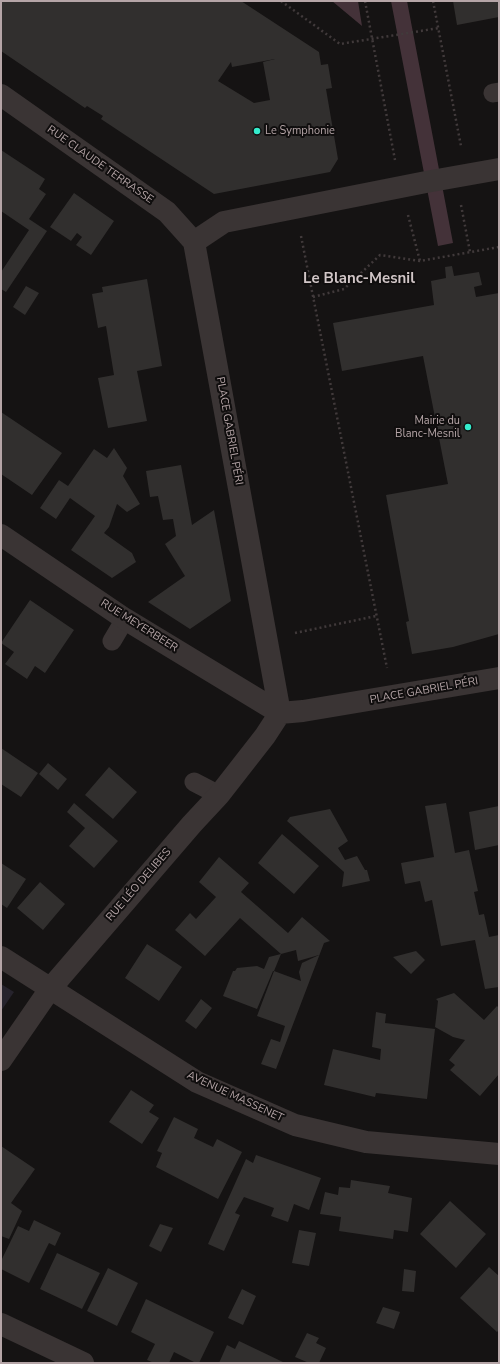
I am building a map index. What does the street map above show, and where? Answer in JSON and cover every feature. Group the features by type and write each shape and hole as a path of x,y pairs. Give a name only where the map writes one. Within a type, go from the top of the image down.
{"street":[{"name":"RUE CLAUDE TERRASSE","path":"1,95 167,212 194,242"},
{"path":"194,242 224,222 499,169"},
{"name":"PLACE GABRIEL PÉRI","path":"194,242 280,713 304,711 499,678"},
{"name":"RUE MEYERBEER","path":"1,535 125,619 280,713"},
{"name":"RUE LÉO DELIBES","path":"1,1060 50,989 192,824 219,795 265,736 280,713"},
{"name":"AVENUE MASSENET","path":"1,958 197,1082 295,1125 366,1142 499,1154"},
{"path":"1,1324 83,1363"}],"lane":[{"path":"112,641 125,619"},
{"path":"194,782 219,795"}],"path":[{"path":"281,1 340,44 438,28"},
{"path":"365,1 401,187 420,261"},
{"path":"433,1 461,176 470,252"},
{"path":"296,208 392,696"},
{"path":"314,297 344,289 380,255 420,261 499,248"},
{"path":"267,639 376,616"}],"shaded area":[{"path":"332,1 358,1 362,26"},
{"path":"391,1 407,1 453,243 438,246"},
{"path":"1,984 14,992 1,1011"}],"building":[{"path":"1,1 241,1 319,52 321,65 328,64 332,88 326,89 338,159 330,172 214,194 101,119 103,116 87,106 85,108 1,51","holes":["275,59 263,62 270,100 254,103 218,81 231,62 232,67"]},
{"path":"453,1 499,1 499,17 457,25"},
{"path":"1,150 45,179 39,189 46,194 29,219 47,231 6,292 1,289 1,272 29,230 1,211"},
{"path":"74,193 114,221 91,255 76,245 82,237 77,233 71,241 50,227"},
{"name":"Mairie du Blanc-Mesnil","path":"452,266 454,276 479,272 482,285 474,287 476,297 499,293 499,634 453,647 412,654 406,622 409,621 386,495 448,484 423,356 342,371 333,323 434,305 431,281 446,278 445,267"},
{"path":"147,279 162,366 137,371 147,421 108,428 98,378 114,375 106,326 98,328 92,294 103,292 102,287"},
{"path":"26,286 39,293 25,315 13,307"},
{"path":"1,412 62,453 32,495 1,474"},
{"path":"114,448 127,468 123,476 140,504 127,512 117,504 109,527 104,533 132,553 136,562 112,578 71,550 95,516 70,498 56,519 40,508 59,480 68,486 94,449 107,458"},
{"path":"181,465 192,525 214,510 231,601 190,629 148,602 185,576 165,544 176,536 173,519 163,520 158,496 150,497 146,471"},
{"path":"30,600 74,630 45,673 35,666 27,679 5,664 14,652 1,643"},
{"path":"1,748 38,773 21,797 1,784"},
{"path":"48,763 67,779 58,790 39,774"},
{"path":"109,767 137,792 113,819 85,795"},
{"path":"74,803 118,841 94,868 69,846 85,828 67,812"},
{"path":"446,803 455,853 469,850 478,891 474,892 479,915 484,914 489,937 499,935 499,987 485,989 475,940 441,946 432,900 425,902 420,881 405,884 401,863 434,857 425,806"},
{"path":"499,806 499,845 475,850 469,812"},
{"path":"330,809 348,841 338,848 345,860 357,856 365,870 367,870 370,881 342,887 344,872 287,821 290,817"},
{"path":"282,834 319,866 294,894 258,863"},
{"path":"219,857 249,883 241,892 288,933 302,917 330,941 324,943 276,1069 261,1064 271,1039 280,1042 285,1026 257,1016 274,971 301,981 299,972 302,963 319,955 298,961 296,950 281,954 240,918 205,956 175,930 190,913 196,919 216,897 199,882"},
{"path":"1,863 26,879 7,908 1,904"},
{"path":"40,882 65,904 43,930 17,908"},
{"path":"147,944 182,967 159,1001 125,978"},
{"path":"416,951 425,960 411,974 393,957"},
{"path":"281,954 257,1009 223,996 233,971 237,968 257,966 264,969 269,957"},
{"path":"454,993 484,1020 497,1006 499,1008 499,1074 480,1096 450,1070 455,1065 449,1060 465,1040 453,1037 435,1027 438,1001 436,999"},
{"path":"201,999 212,1008 196,1029 185,1021"},
{"path":"376,1012 386,1014 385,1023 435,1029 427,1099 376,1093 375,1097 324,1085 333,1049 380,1060 381,1049 372,1047"},
{"path":"131,1090 154,1105 149,1112 159,1118 142,1144 109,1122"},
{"path":"174,1117 198,1129 194,1138 213,1147 217,1139 242,1152 218,1199 156,1167 162,1153 157,1151"},
{"path":"1,1146 35,1169 11,1203 22,1211 9,1239 1,1236"},
{"path":"256,1155 321,1178 309,1210 294,1204 288,1222 271,1216 274,1208 244,1197 235,1213 240,1215 224,1251 208,1244 246,1159 253,1163"},
{"path":"351,1180 390,1186 388,1193 412,1198 408,1232 394,1230 393,1239 339,1231 341,1217 320,1214 325,1192 338,1195 339,1187 350,1188"},
{"path":"450,1201 486,1234 456,1268 420,1234"},
{"path":"34,1220 61,1233 55,1246 49,1243 29,1283 1,1269 1,1261 18,1226 29,1231"},
{"path":"160,1224 173,1228 161,1252 149,1246"},
{"path":"299,1230 316,1233 309,1266 292,1263"},
{"path":"57,1253 100,1273 82,1309 40,1289"},
{"path":"489,1267 499,1276 499,1330 497,1332 460,1298"},
{"path":"108,1268 138,1283 117,1326 87,1311"},
{"path":"404,1269 416,1271 414,1292 402,1291"},
{"path":"242,1289 256,1296 243,1325 228,1318"},
{"path":"146,1299 214,1332 199,1363 196,1363 174,1352 169,1363 154,1363 147,1360 155,1344 131,1332"},
{"path":"383,1307 400,1312 394,1329 376,1323"},
{"path":"307,1333 319,1338 316,1343 326,1348 319,1363 309,1363 295,1357"},
{"path":"239,1341 285,1363 219,1363 227,1345 235,1349"}],"place":[{"name":"Le Symphonie","path":"257,131"},
{"name":"Mairie du Blanc-Mesnil","path":"468,427"}],"district":[{"name":"Le Blanc-Mesnil","path":"359,279"}]}
